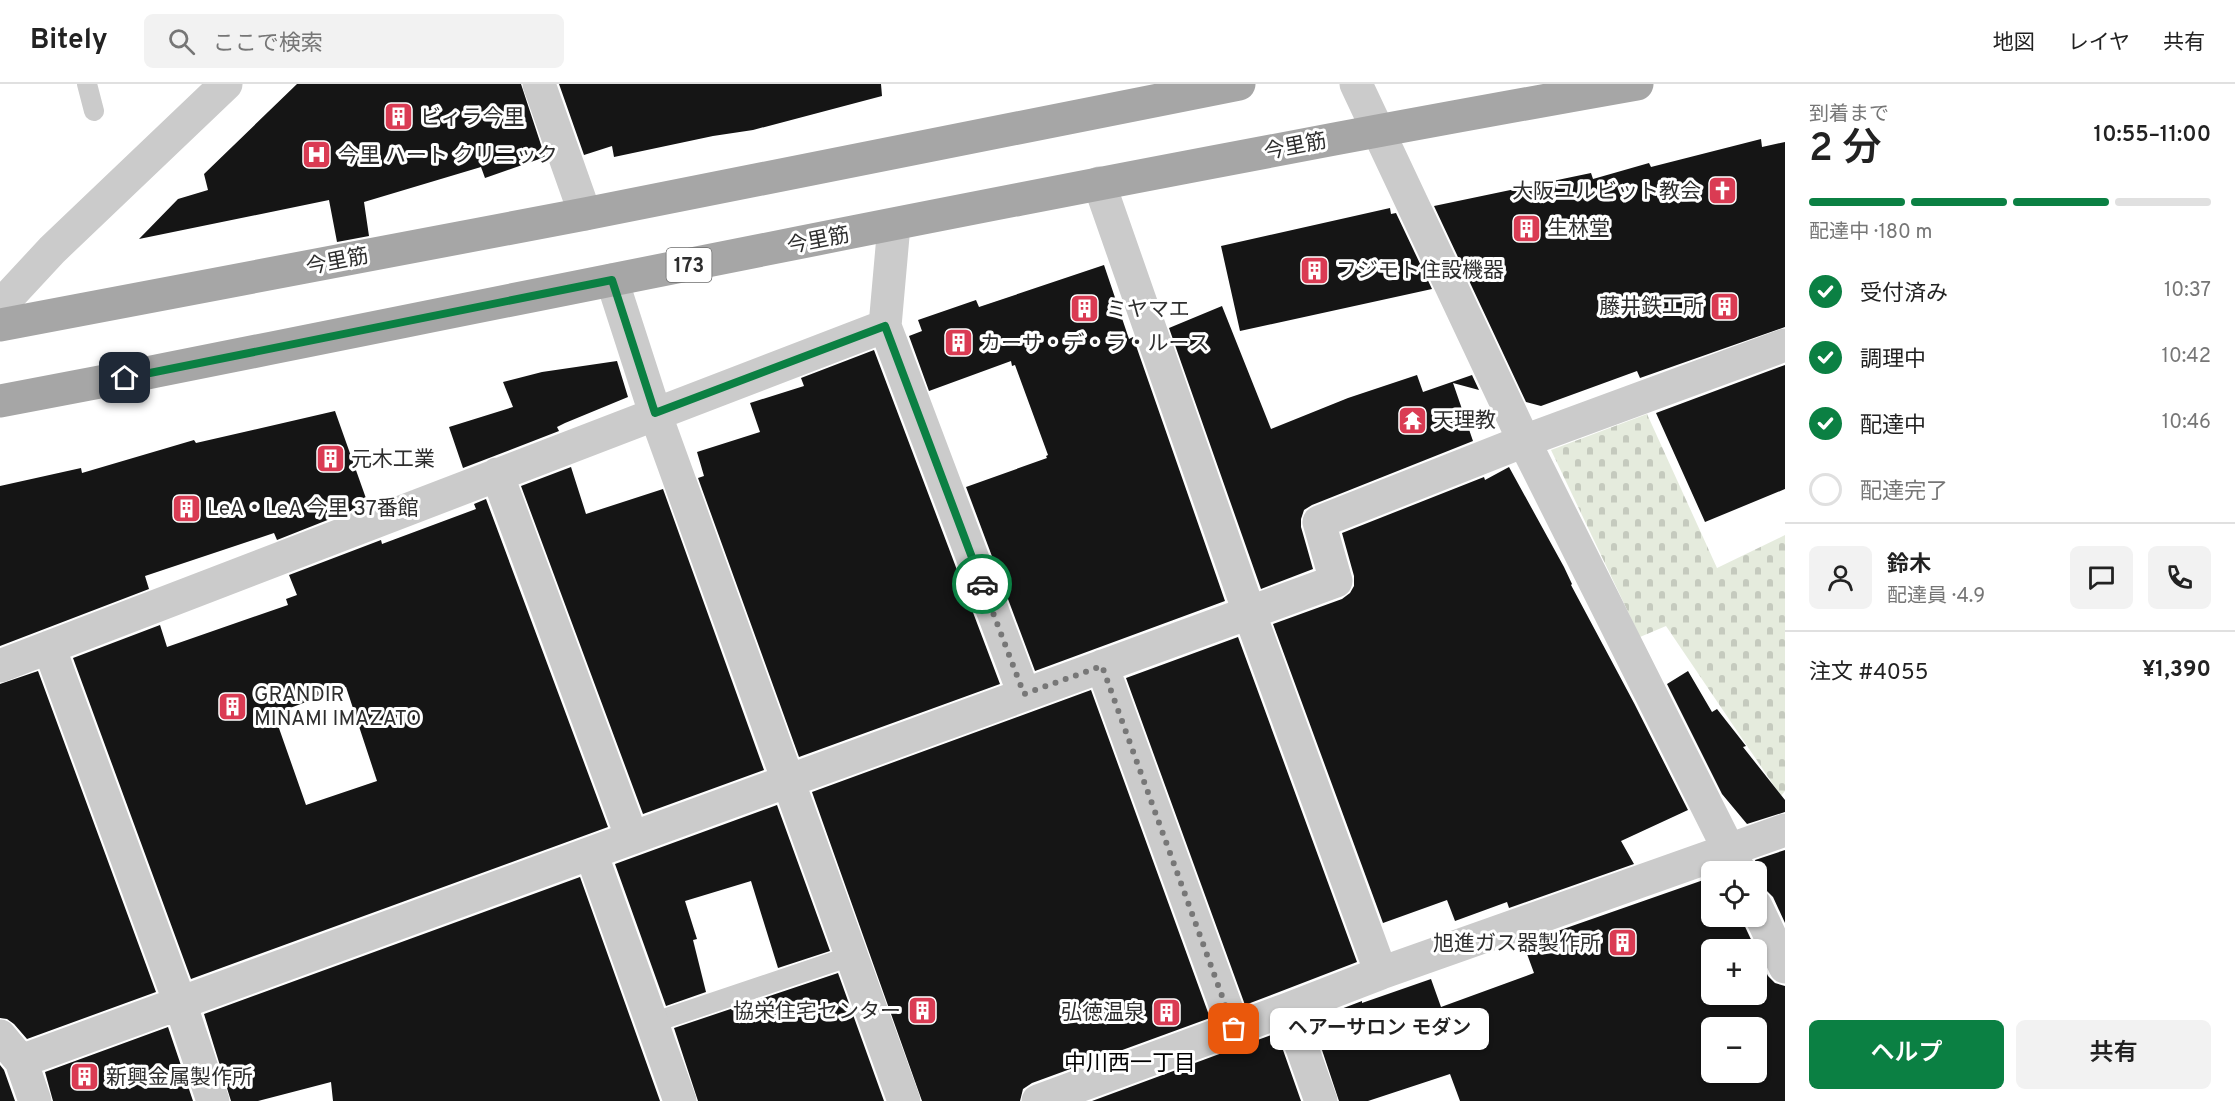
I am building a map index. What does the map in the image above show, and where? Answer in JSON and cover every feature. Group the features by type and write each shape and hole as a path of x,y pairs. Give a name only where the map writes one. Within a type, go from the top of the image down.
{"main road":[{"name":"今里筋","path":"0,325 585,214 1239,84"},
{"name":"今里筋","path":"0,400 147,373 1098,183 1637,84"}],"street":[{"path":"0,306 52,250 226,84"},
{"path":"539,84 585,214"},
{"path":"1356,84 1524,441 1735,861 1785,830"},
{"path":"1098,183 1381,973"},
{"path":"894,225 885,326 1024,694"},
{"path":"612,280 655,413 904,1101"},
{"path":"0,666 885,326"},
{"path":"21,1061 1336,581 1319,522 1524,441 1785,345"},
{"path":"497,474 632,838"},
{"path":"49,647 180,1003 213,1101"},
{"path":"1102,666 1234,1029"},
{"path":"591,853 680,1101"},
{"path":"1038,1101 1381,973 1701,872"},
{"path":"1766,927 1785,966"},
{"path":"1288,1009 1322,1101"},
{"path":"0,1036 21,1061 35,1101"}],"lane":[{"path":"87,84 94,111"},
{"path":"652,1023 851,956"}],"green space":[{"path":"1647,414 1717,568 1785,535 1785,791 1781,796 1666,626 1640,637 1551,450"}],"building":[{"path":"297,84 521,84 545,157 485,178 481,167 364,202 369,236 337,242 329,200 139,239 178,199 208,190 204,174"},
{"path":"559,84 881,84 882,96 753,130 614,157 612,146 584,155"},
{"path":"1761,139 1762,147 1785,142 1785,327 1640,378 1637,371 1541,406 1526,402 1434,206 1591,173 1593,179 1649,163 1651,167"},
{"name":"フジモト住設機器","path":"1390,208 1391,214 1396,213 1432,289 1240,331 1221,246"},
{"path":"1104,265 1129,339 1133,337 1225,601 1035,671 966,487 1047,458 1048,455 1015,365 1012,366 1011,361 929,391 909,336 922,331 918,320 976,300 979,307"},
{"path":"1222,306 1271,429 1348,398 1417,375 1423,392 1472,375 1479,390 1453,383 1473,441 1304,510 1301,527 1313,569 1261,589 1169,328"},
{"path":"874,350 1000,684 799,757 698,478 704,476 697,452 760,432 750,403 804,386 801,378"},
{"path":"617,361 628,397 565,423 557,427 559,431 463,468 449,427 513,407 503,382 542,372"},
{"path":"1785,365 1785,489 1705,522 1656,413"},
{"path":"335,411 368,504 277,540 274,533 145,576 149,589 0,646 0,486 81,468 82,473 194,440 196,443"},
{"path":"571,467 586,514 663,489 764,770 643,814 521,486"},
{"path":"1509,467 1564,567 1571,585 1688,810 1621,841 1634,864 1509,908 1507,902 1455,921 1447,900 1383,923 1273,624 1342,599 1350,593 1354,586 1354,576 1342,533 1484,477 1485,480"},
{"path":"486,499 608,827 191,979 73,658 160,625 167,647 288,605 286,599 297,595 289,575 381,540 382,544 476,509 474,504","holes":["346,687 377,781 306,805 274,714"]},
{"path":"1238,637 1357,962 1245,1005 1126,678"},
{"path":"38,671 156,992 27,1039 14,1024 7,1019 0,1018 0,684"},
{"path":"1688,671 1712,712 1717,709 1746,746 1743,747 1785,800 1785,812 1747,824 1722,794 1667,684"},
{"path":"1091,690 1210,1018 1032,1083 1023,1089 1020,1101 922,1101 812,792"},
{"path":"777,805 830,951 778,968 751,881 685,901 697,939 693,940 706,992 666,1006 615,864"},
{"path":"1785,850 1785,923 1773,897 1767,891 1767,861 1755,860"},
{"path":"580,877 660,1101 333,1101 331,1082 258,1101 231,1101 204,1014"},
{"path":"1701,881 1701,927 1745,927 1751,939 1701,939 1701,1005 1767,1005 1767,974 1775,983 1785,986 1785,1101 1460,1101 1450,1074 1368,1101 1339,1101 1312,1020 1431,979 1441,1007 1534,973 1523,943"},
{"path":"838,973 884,1101 698,1101 674,1028"},
{"path":"168,1027 193,1101 53,1101 45,1072"},
{"path":"1277,1033 1301,1101 1092,1101 1241,1046"},
{"path":"0,1065 4,1070 15,1101 0,1101"}],"way so far":[{"path":"982,584 1024,694 1102,666 1234,1029"}],"place":[{"name":"ビィラ今里","path":"399,117"},
{"name":"今里 ハート クリニック","path":"317,155"},
{"name":"大阪ユルビット教会","path":"1722,191"},
{"name":"生林堂","path":"1526,228"},
{"name":"フジモト住設機器","path":"1315,270"},
{"name":"藤井鉄工所","path":"1725,306"},
{"name":"ミヤマエ","path":"1085,309"},
{"name":"カーサ・デ・ラ・ルース","path":"959,343"},
{"name":"天理教","path":"1412,420"},
{"name":"元木工業","path":"330,459"},
{"name":"LeA・LeA 今里 37番館","path":"186,508"},
{"name":"GRANDIR MINAMI IMAZATO","path":"233,706"},
{"name":"旭進ガス器製作所","path":"1622,943"},
{"name":"協栄住宅センター","path":"922,1011"},
{"name":"弘徳温泉","path":"1166,1012"},
{"name":"ヘアーサロン モダン","path":"1234,1029"},
{"name":"新興金属製作所","path":"85,1077"}],"district":[{"name":"中川西一丁目","path":"1130,1062"}],"route":[{"path":"125,378 612,280 655,413 885,326 982,584"}]}
